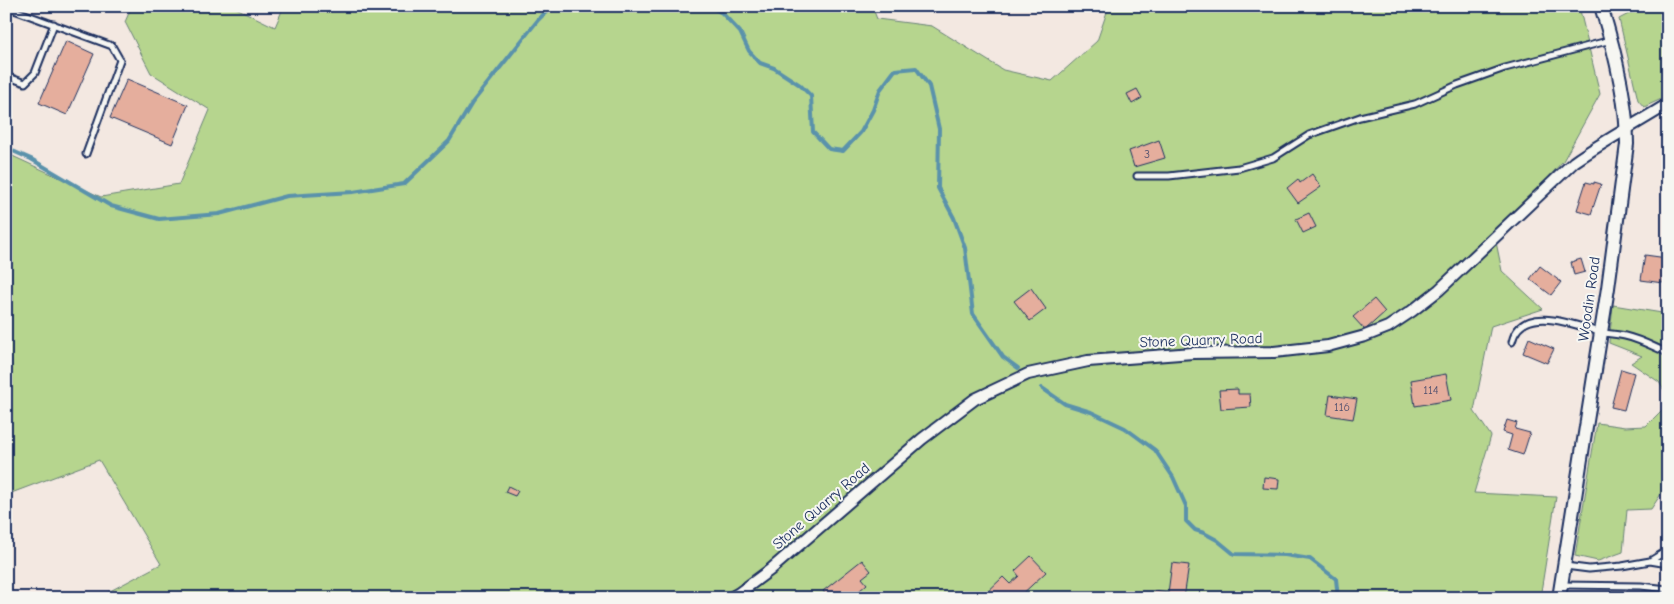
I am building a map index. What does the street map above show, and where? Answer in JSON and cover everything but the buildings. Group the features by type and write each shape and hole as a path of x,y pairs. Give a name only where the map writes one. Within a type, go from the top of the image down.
{"street":[{"name":"Woodin Road","path":"1560,592 1601,332 1627,144 1627,129 1611,40 1601,6"},
{"name":"Stone Quarry Road","path":"730,598 739,594 770,570 922,439 975,399 1028,374 1088,361 1193,353 1274,352 1328,346 1365,336 1388,327 1439,290 1574,162 1597,145 1668,104"}],"lane":[{"path":"6,7 112,46 120,60 86,154"},
{"path":"6,76 25,83 35,73 54,24"},
{"path":"1137,176 1169,176 1239,168 1273,158 1309,135 1351,120 1415,104 1457,85 1505,68 1611,40"},
{"path":"1512,342 1515,332 1527,322 1548,319 1626,336 1668,353"},
{"path":"1650,561 1668,550"},
{"path":"1564,565 1589,569 1650,561 1668,564"},
{"path":"1560,592 1642,586 1668,589"}],"green space":[{"path":"132,6 232,6 275,27 284,6 872,6 877,19 932,26 1003,70 1052,81 1097,41 1109,6 1579,6 1600,94 1563,161 1495,237 1502,271 1543,309 1491,326 1474,411 1491,436 1474,493 1556,497 1540,598 97,598 161,564 99,460 6,495 6,153 101,197 179,184 210,110 151,73 125,22"},
{"path":"1640,6 1668,6 1668,96 1644,107 1638,100 1619,19"},
{"path":"1613,305 1668,314 1668,397 1659,382 1631,363 1642,356 1609,343"},
{"path":"1668,404 1668,490 1663,491 1651,509 1627,510 1623,552 1598,561 1575,556 1597,423 1625,427 1646,426"}],"waterway":[{"path":"6,148 31,159 111,206 159,219 219,214 287,196 353,192 404,184 449,141 472,103 538,20 552,6"},
{"path":"710,6 722,13 740,32 749,51 760,63 774,68 800,85 811,96 813,132 829,149 843,151 861,132 873,110 880,90 895,70 916,68 929,86 939,129 938,188 954,218 965,248 973,314 1003,357 1018,368"},
{"path":"1042,388 1065,404 1091,412 1125,428 1155,450 1173,477 1186,506 1186,521 1195,530 1217,540 1234,554 1285,555 1310,559 1336,579 1338,598"}]}
